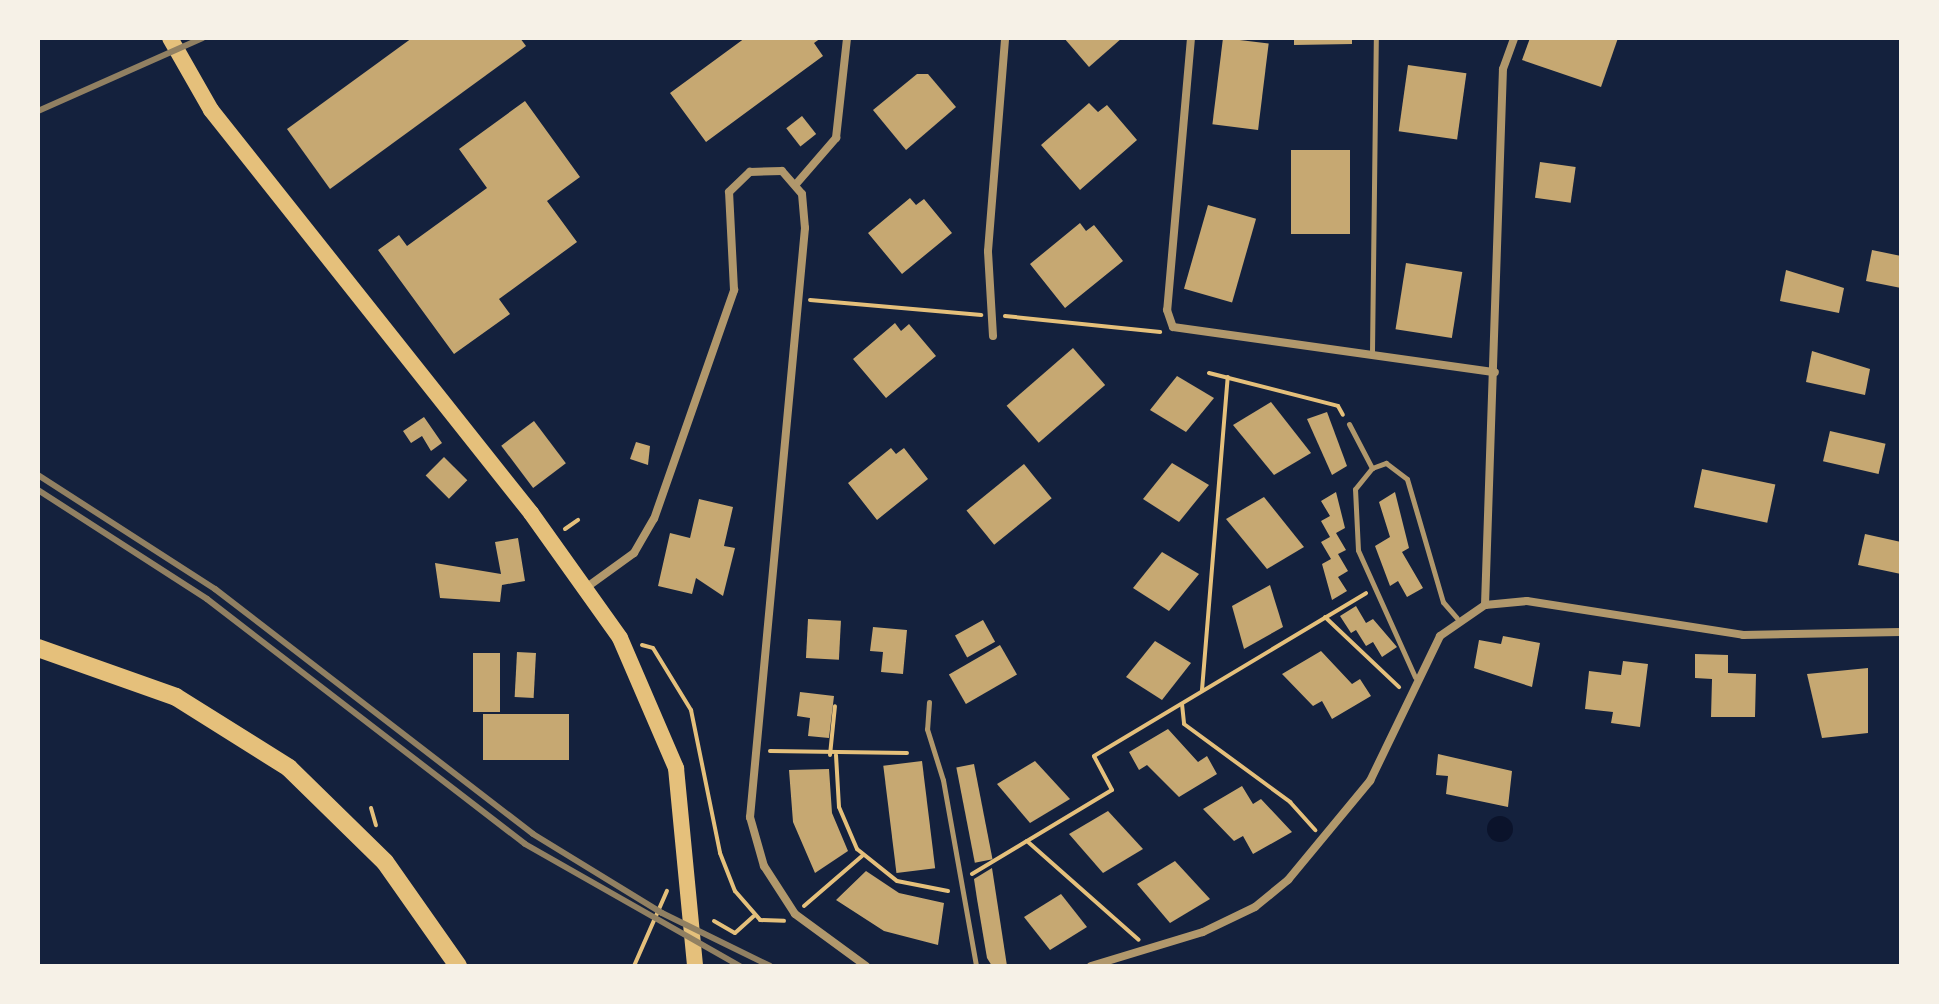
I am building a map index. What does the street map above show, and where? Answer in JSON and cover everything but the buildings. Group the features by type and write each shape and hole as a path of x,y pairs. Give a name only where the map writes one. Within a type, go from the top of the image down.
{"main road":[{"path":"170,38 212,111 587,587 620,638 676,768 695,966"},
{"path":"38,648 176,697 289,768 377,852 458,966"}],"street":[{"path":"797,183 836,138 847,38"},
{"path":"993,336 988,251 1005,38"},
{"path":"1191,38 1169,320 1181,331 1372,352 1495,372"},
{"path":"1485,605 1503,69 1514,38"},
{"path":"587,587 634,553 654,519 734,290 725,207 732,186 768,168 797,183"},
{"path":"797,183 805,228 800,299 748,789 764,866 795,914 866,966"},
{"path":"1091,966 1148,951 1255,907 1323,839 1370,781 1415,677 1457,618 1485,605 1527,601 1743,635 1901,632"}],"lane":[{"path":"1372,352 1376,38"},
{"path":"1349,424 1372,468"},
{"path":"1415,677 1372,590 1358,550 1355,489 1372,468 1386,463 1407,479 1443,602 1457,618"},
{"path":"929,702 927,729 943,780 976,966"}],"path":[{"path":"816,301 970,316"},
{"path":"991,314 1156,332"},
{"path":"1209,373 1338,406 1349,424"},
{"path":"1202,690 1228,377"},
{"path":"565,529 578,520"},
{"path":"982,868 1112,790 1094,756 1372,590"},
{"path":"1325,617 1408,699"},
{"path":"646,646 691,710 720,853 754,916 774,924 795,914"},
{"path":"1182,704 1184,724 1290,802 1323,839"},
{"path":"835,706 833,755 839,807 862,856 902,884 948,891"},
{"path":"775,751 833,755 907,753"},
{"path":"1027,841 1122,919 1148,951"},
{"path":"806,904 862,856"},
{"path":"634,966 667,891"},
{"path":"714,921 735,933 754,916"}],"water":[{"path":"1500,816 1509,820 1513,829 1509,838 1500,842 1491,838 1487,829 1491,820"}],"railway":[{"path":"38,111 203,38"},
{"path":"38,475 215,589 533,834 662,913 770,966"},
{"path":"38,490 207,599 525,844 740,966"}]}
